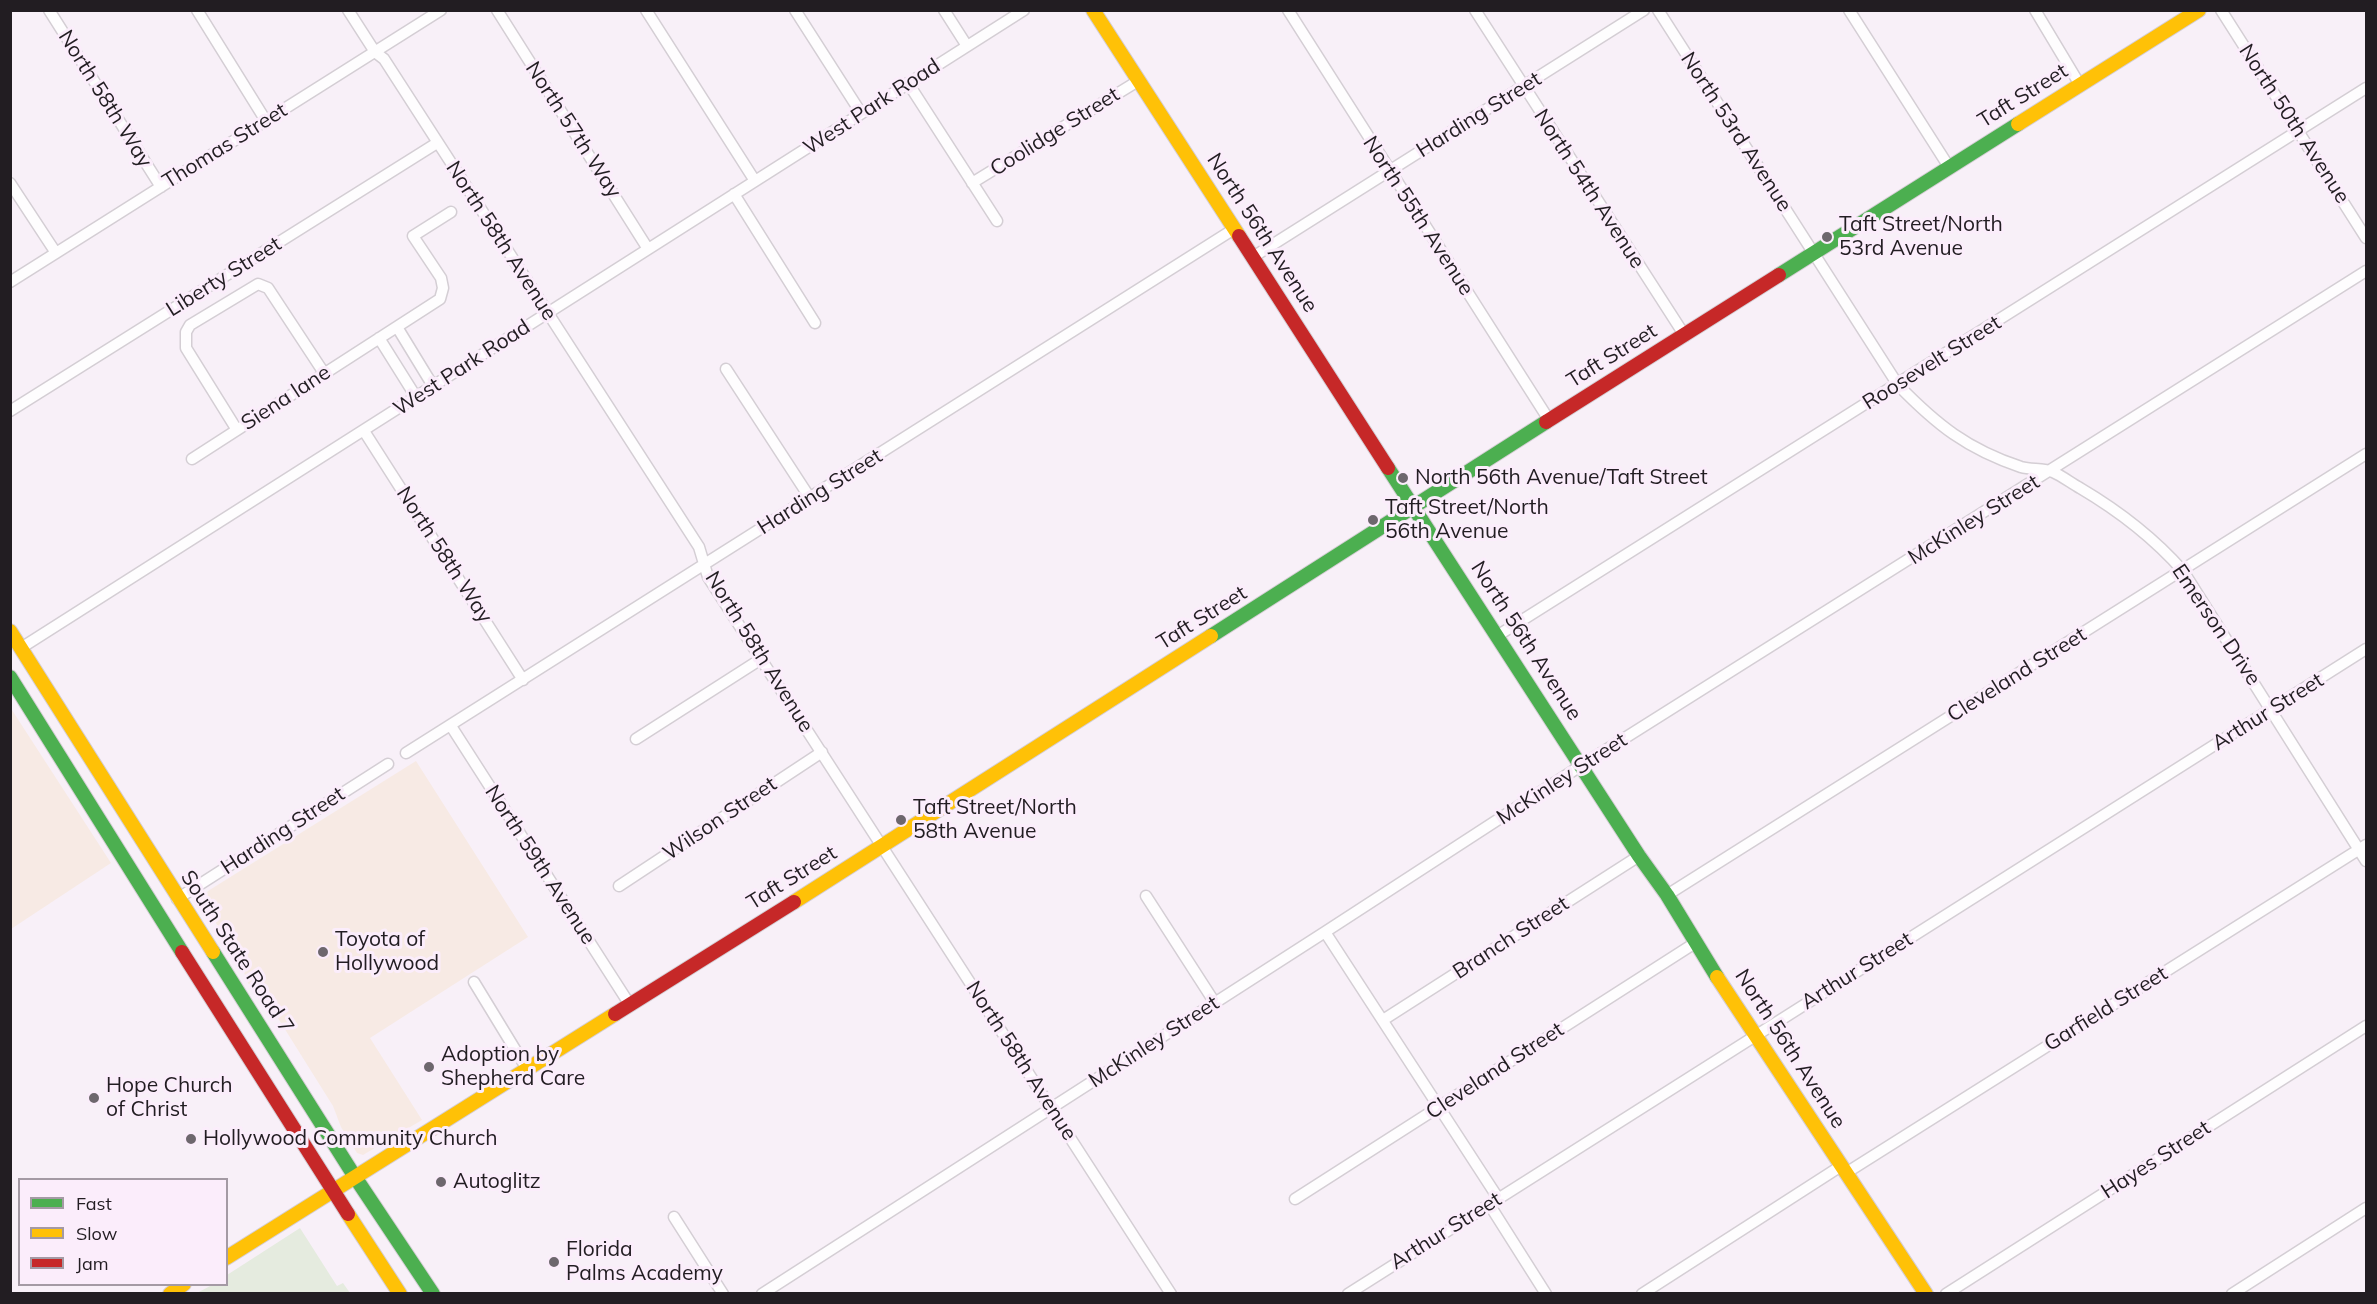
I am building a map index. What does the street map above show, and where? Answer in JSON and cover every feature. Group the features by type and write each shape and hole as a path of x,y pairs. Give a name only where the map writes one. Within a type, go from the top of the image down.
{"street":[{"name":"North 58th Way","path":"49,10 161,187"},
{"path":"197,10 266,121"},
{"name":"North 58th Avenue","path":"348,10 375,52 384,59 549,312 699,547 708,577 1171,1293"},
{"name":"Thomas Street","path":"10,282 441,10"},
{"name":"North 57th Way","path":"497,10 648,249"},
{"path":"646,10 755,181"},
{"path":"795,10 861,113"},
{"path":"944,10 967,46"},
{"name":"West Park Road","path":"16,648 364,431 1024,10"},
{"name":"North 56th Avenue","path":"1093,10 1639,856 1667,895 1695,942 1926,1293"},
{"name":"North 55th Avenue","path":"1288,10 1549,420"},
{"name":"North 54th Avenue","path":"1474,10 1685,336"},
{"name":"Harding Street","path":"1253,257 1644,10"},
{"name":"North 53rd Avenue","path":"1658,10 1814,253"},
{"path":"1849,10 1949,167"},
{"path":"2035,10 2080,85"},
{"name":"Taft Street","path":"228,1257 883,846 1549,420 2199,10"},
{"name":"North 50th Avenue","path":"2221,10 2367,238"},
{"name":"Coolidge Street","path":"972,183 1138,81"},
{"path":"908,83 997,221"},
{"name":"Roosevelt Street","path":"1497,636 2367,88"},
{"name":"Liberty Street","path":"10,411 437,142"},
{"path":"10,183 56,254"},
{"path":"734,194 815,323"},
{"name":"Siena lane","path":"192,459 440,299 443,288 441,278 413,236 451,212"},
{"name":"Harding Street","path":"406,753 1234,229"},
{"name":"Emerson Drive","path":"1814,253 1898,385 1946,430 1978,450 2024,468 2051,471 2103,502 2163,548 2183,571 2363,847 2367,861"},
{"name":"McKinley Street","path":"762,1293 1582,765 2367,271"},
{"path":"237,430 186,348 184,340 190,325 258,284 268,288 324,373"},
{"path":"397,327 433,386"},
{"path":"380,338 416,397"},
{"path":"726,369 810,498"},
{"name":"North 58th Way","path":"364,431 523,680"},
{"name":"Cleveland Street","path":"1667,895 2367,454"},
{"name":"South State Road 7","path":"10,631 16,648 66,720 355,1177 434,1293"},
{"name":"Arthur Street","path":"1348,1293 2367,649"},
{"path":"636,739 761,659"},
{"name":"South State Road 7","path":"10,677 332,1191 400,1293"},
{"path":"31,709 48,708 66,720"},
{"name":"North 59th Avenue","path":"451,726 630,1005"},
{"name":"Wilson Street","path":"619,886 822,752"},
{"name":"Harding Street","path":"177,898 388,764"},
{"name":"Garfield Street","path":"1642,1293 2363,847"},
{"name":"Branch Street","path":"1383,1020 1639,856"},
{"path":"145,890 162,898 177,898"},
{"path":"1146,896 1215,1003"},
{"path":"1325,932 1498,1198"},
{"path":"176,939 193,938 207,944"},
{"name":"Cleveland Street","path":"1295,1199 1695,942"},
{"path":"474,982 527,1069"},
{"name":"Hayes Street","path":"1946,1293 2367,1026"},
{"path":"1489,1204 1546,1293"},
{"path":"2232,1293 2367,1208"},
{"path":"674,1217 723,1293"}],"shaded area":[{"path":"10,707 111,863 11,929 10,929"},
{"path":"416,761 528,937 370,1038 422,1120 363,1155 357,1153 341,1127 333,1106 271,1007 261,1003 248,983 239,959 205,906 203,898 208,891"},
{"path":"300,1228 337,1286 343,1283 350,1293 197,1293 210,1286 228,1286 228,1274"}],"traffic: fast":[{"path":"1779,275 2018,124"},
{"path":"1211,636 1546,422"},
{"path":"1388,468 1639,856 1667,895 1717,977"},
{"path":"10,677 182,952"},
{"path":"213,952 355,1177 433,1294"}],"traffic: slow":[{"path":"1093,10 1239,236"},
{"path":"2018,124 2199,10"},
{"path":"10,631 213,952"},
{"path":"794,902 1211,636"},
{"path":"1717,977 1926,1294"},
{"path":"228,1257 615,1014"},
{"path":"348,1214 400,1294"},
{"path":"170,1294 181,1286"}],"traffic: jam":[{"path":"1239,236 1388,468"},
{"path":"1546,422 1779,275"},
{"path":"615,1014 794,902"},
{"path":"182,952 348,1214"}],"place":[{"name":"Taft Street/North 53rd Avenue","path":"1827,237"},
{"name":"North 56th Avenue/Taft Street","path":"1403,478"},
{"name":"Taft Street/North 56th Avenue","path":"1373,520"},
{"name":"Taft Street/North 58th Avenue","path":"901,820"},
{"name":"Toyota of Hollywood","path":"323,952"},
{"name":"Adoption by Shepherd Care","path":"429,1067"},
{"name":"Hope Church of Christ","path":"94,1098"},
{"name":"Hollywood Community Church","path":"191,1139"},
{"name":"Autoglitz","path":"441,1182"},
{"name":"Florida Palms Academy","path":"554,1262"}]}
